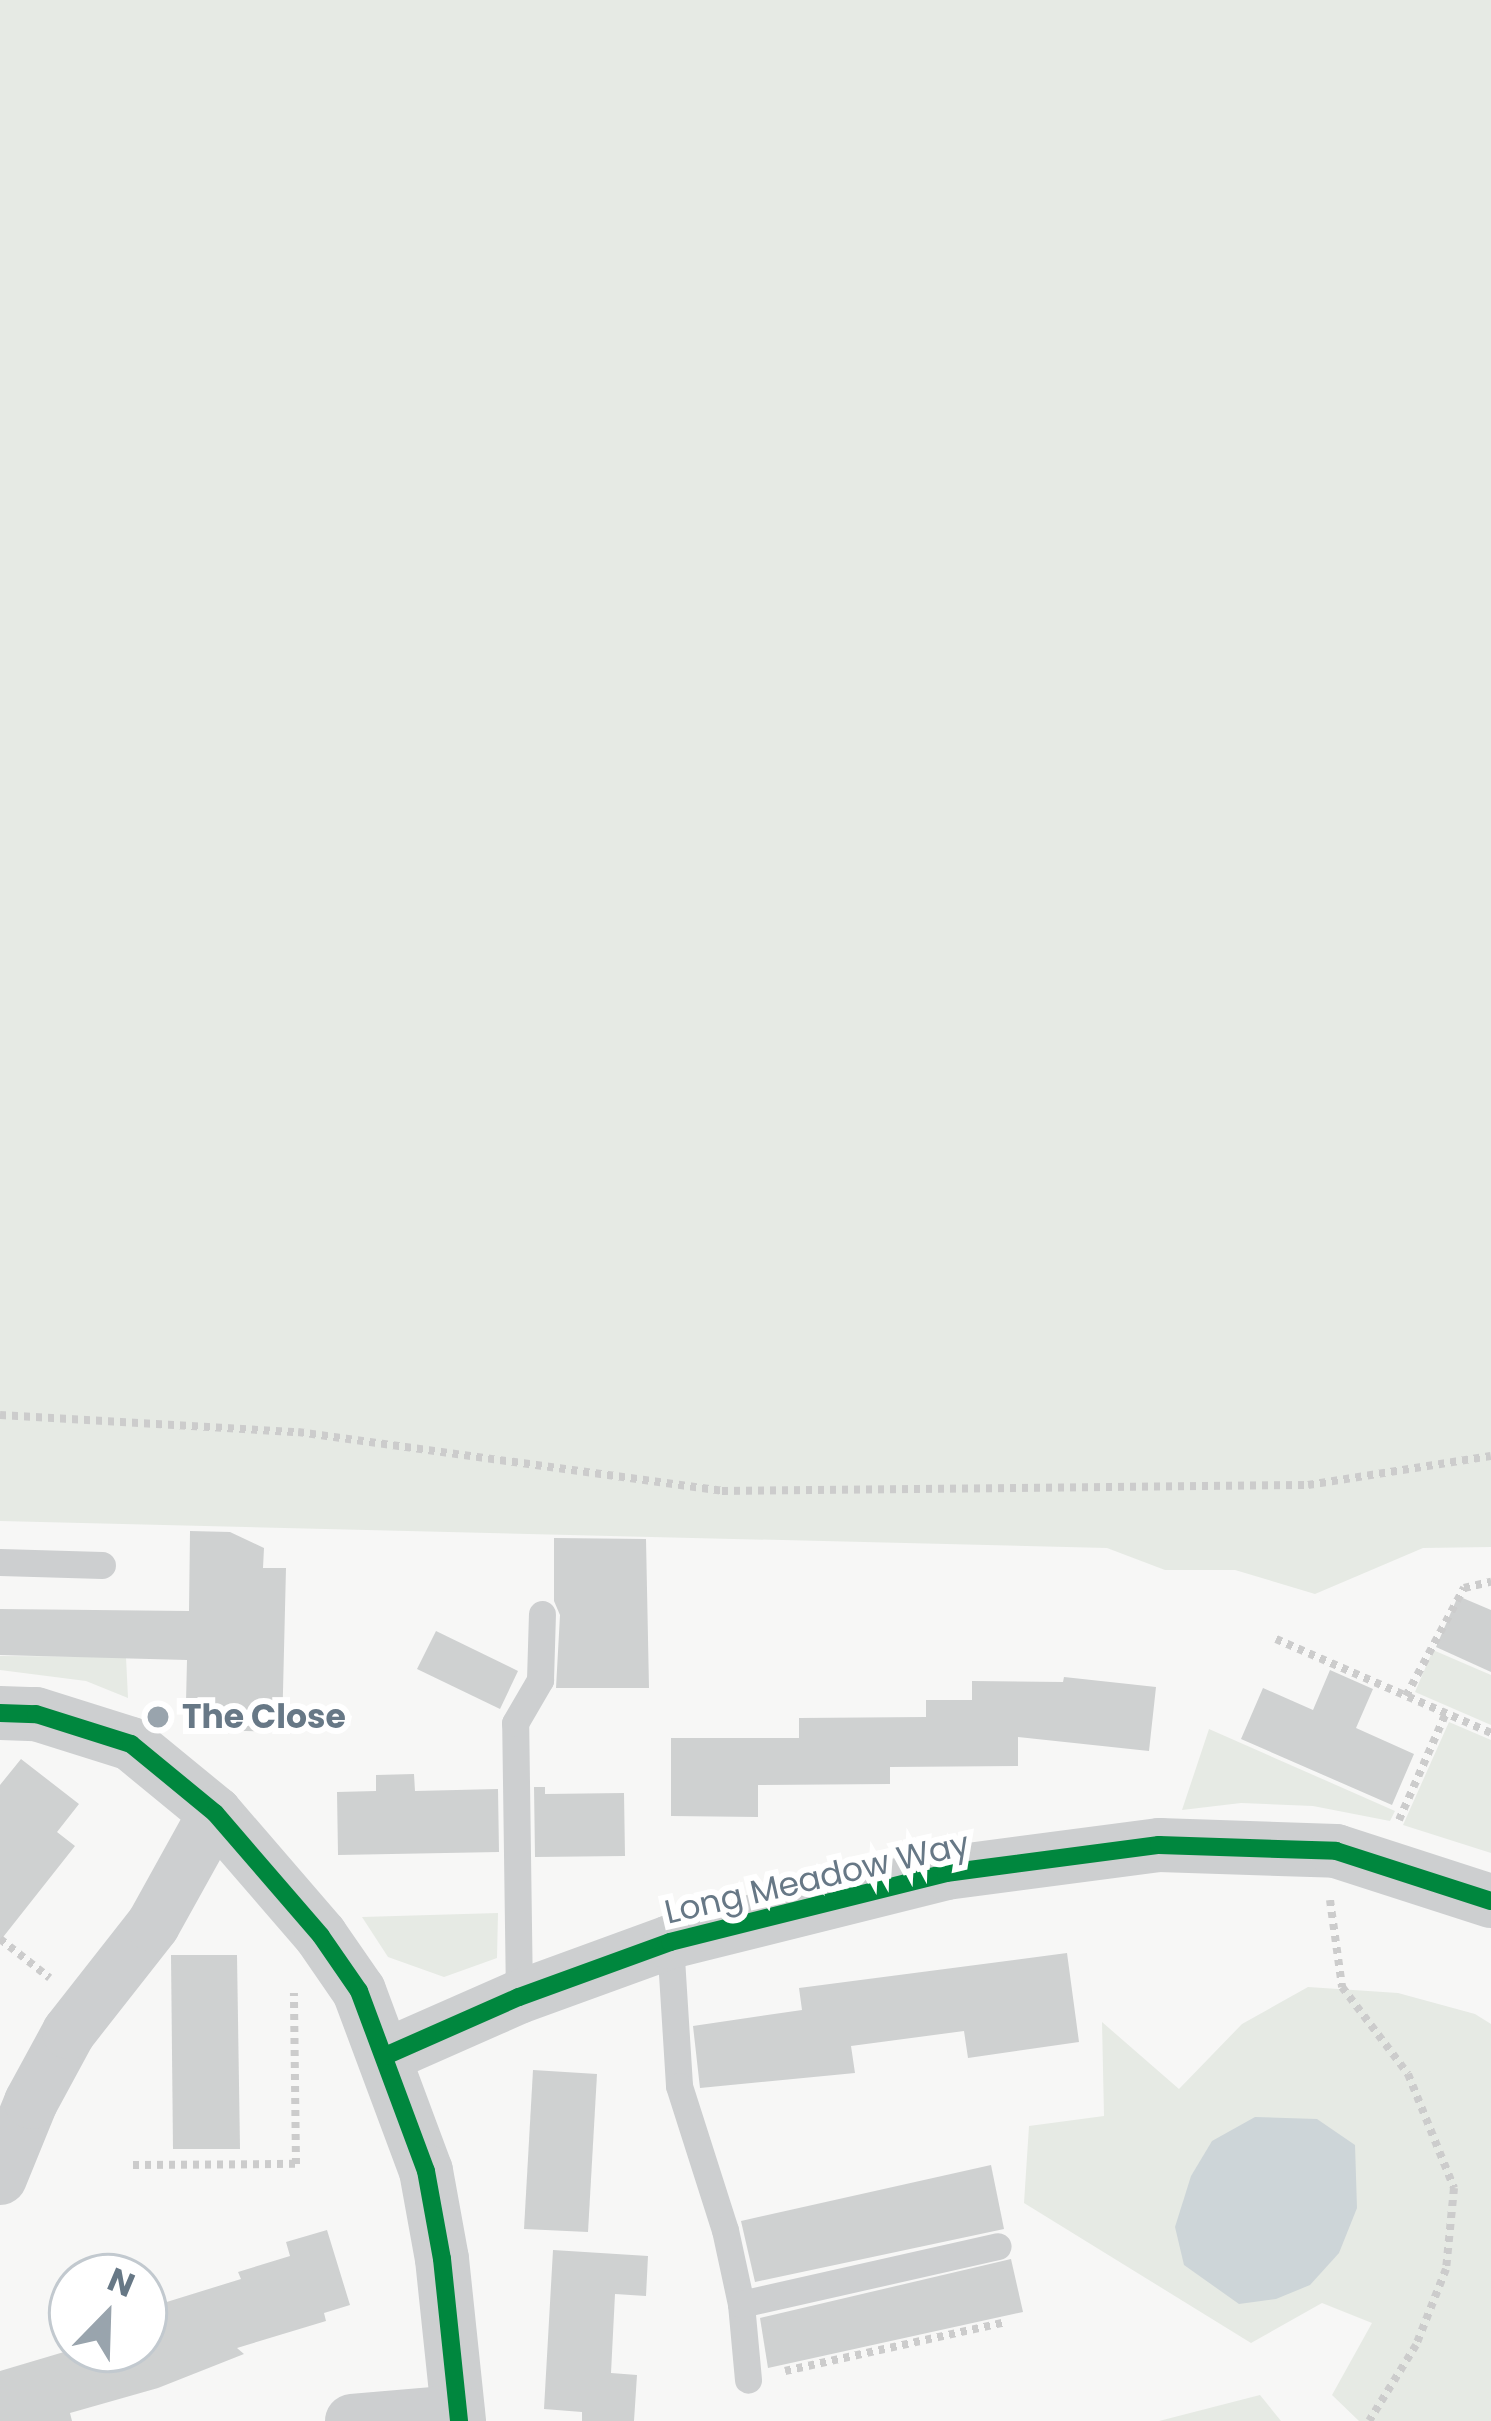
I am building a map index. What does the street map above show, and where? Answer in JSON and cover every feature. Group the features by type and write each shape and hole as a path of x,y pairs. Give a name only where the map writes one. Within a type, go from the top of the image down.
{"street":[{"path":"0,1713 35,1714 131,1744 215,1814 330,1949 359,1991 426,2171 442,2259 459,2416 352,2421"},
{"path":"0,2178 31,2102 70,2032 153,1925 215,1814"},
{"name":"Long Meadow Way","path":"385,2056 519,1996 670,1942 946,1873 1160,1845 1357,1858 1491,1901"}],"lane":[{"path":"0,1562 103,1565"},
{"path":"519,1996 515,1723 540,1680 542,1615"},
{"path":"670,1942 679,2086 725,2230 741,2304 748,2380"},
{"path":"741,2304 998,2246"}],"path":[{"path":"0,1415 298,1432 722,1491 1308,1485 1491,1456"},
{"path":"1406,1696 1464,1588 1491,1582"},
{"path":"1276,1639 1491,1732"},
{"path":"1369,2421 1416,2345 1446,2269 1454,2188 1408,2074 1342,1987 1328,1914 1446,1713"},
{"path":"133,2165 296,2164 294,1990 330,1949"},
{"path":"748,2380 1006,2322"}],"shaded area":[{"path":"0,0 1491,0 1491,1547 1423,1548 1315,1594 1235,1570 1165,1570 1107,1548 0,1521"},
{"path":"1433,1650 1491,1675 1491,1725 1415,1692"},
{"path":"0,1656 126,1657 128,1698 86,1681 0,1670"},
{"path":"1449,1722 1491,1740 1491,1853 1403,1825"},
{"path":"1209,1729 1395,1811 1390,1821 1313,1806 1241,1803 1182,1810"},
{"path":"498,1913 497,1958 444,1977 388,1957 362,1917"},
{"path":"1308,1987 1398,1993 1475,2014 1491,2024 1491,2421 1359,2421 1332,2395 1372,2323 1322,2303 1251,2343 1024,2203 1029,2126 1104,2116 1102,2022 1179,2089 1242,2024"},
{"path":"1255,2117 1317,2119 1355,2145 1357,2208 1339,2253 1310,2285 1276,2299 1239,2304 1184,2265 1175,2227 1191,2176 1212,2141"},
{"path":"1260,2395 1281,2421 1159,2421"}],"building":[{"path":"190,1531 230,1532 264,1548 263,1568 286,1568 282,1732 205,1730 205,1703 186,1702 187,1660 0,1655 0,1609 189,1611"},
{"path":"554,1538 646,1539 649,1688 556,1688 560,1615 554,1601"},
{"path":"1458,1596 1491,1610 1491,1672 1436,1647"},
{"path":"436,1631 518,1671 500,1709 417,1669"},
{"path":"1330,1670 1373,1689 1356,1728 1414,1754 1392,1805 1241,1739 1263,1688 1313,1710"},
{"path":"1064,1677 1156,1687 1149,1751 1018,1737 1018,1766 890,1767 890,1784 758,1785 758,1817 671,1816 671,1738 799,1738 799,1718 926,1717 926,1700 972,1700 972,1681 1063,1682"},
{"path":"21,1759 79,1804 57,1832 75,1846 0,1941 0,1785"},
{"path":"414,1774 415,1791 498,1789 499,1852 338,1855 337,1792 376,1791 376,1775"},
{"path":"534,1787 545,1787 545,1794 624,1793 625,1856 535,1857"},
{"path":"1067,1953 1079,2042 968,2058 964,2031 851,2046 855,2073 700,2088 693,2026 802,2010 799,1988"},
{"path":"171,1955 237,1955 240,2149 173,2149"},
{"path":"533,2070 597,2074 588,2232 524,2229"},
{"path":"991,2165 1004,2229 755,2282 741,2221"},
{"path":"327,2230 350,2305 324,2313 326,2321 237,2348 244,2354 158,2388 70,2413 72,2421 0,2421 0,2371 48,2357 48,2373 168,2373 168,2302 241,2279 238,2272 290,2256 286,2242"},
{"path":"553,2250 648,2256 646,2296 615,2294 611,2373 637,2375 634,2421 582,2421 582,2412 544,2409"},
{"path":"1011,2259 1023,2312 768,2368 760,2318"}],"cycle path":[{"path":"0,1713 36,1714 131,1744 215,1813 321,1936 359,1991 426,2171 442,2259 459,2421"},
{"path":"385,2056 519,1997 670,1942 946,1873 1159,1845 1336,1851 1491,1901"}],"place":[{"name":"The Close","path":"158,1717"}]}
